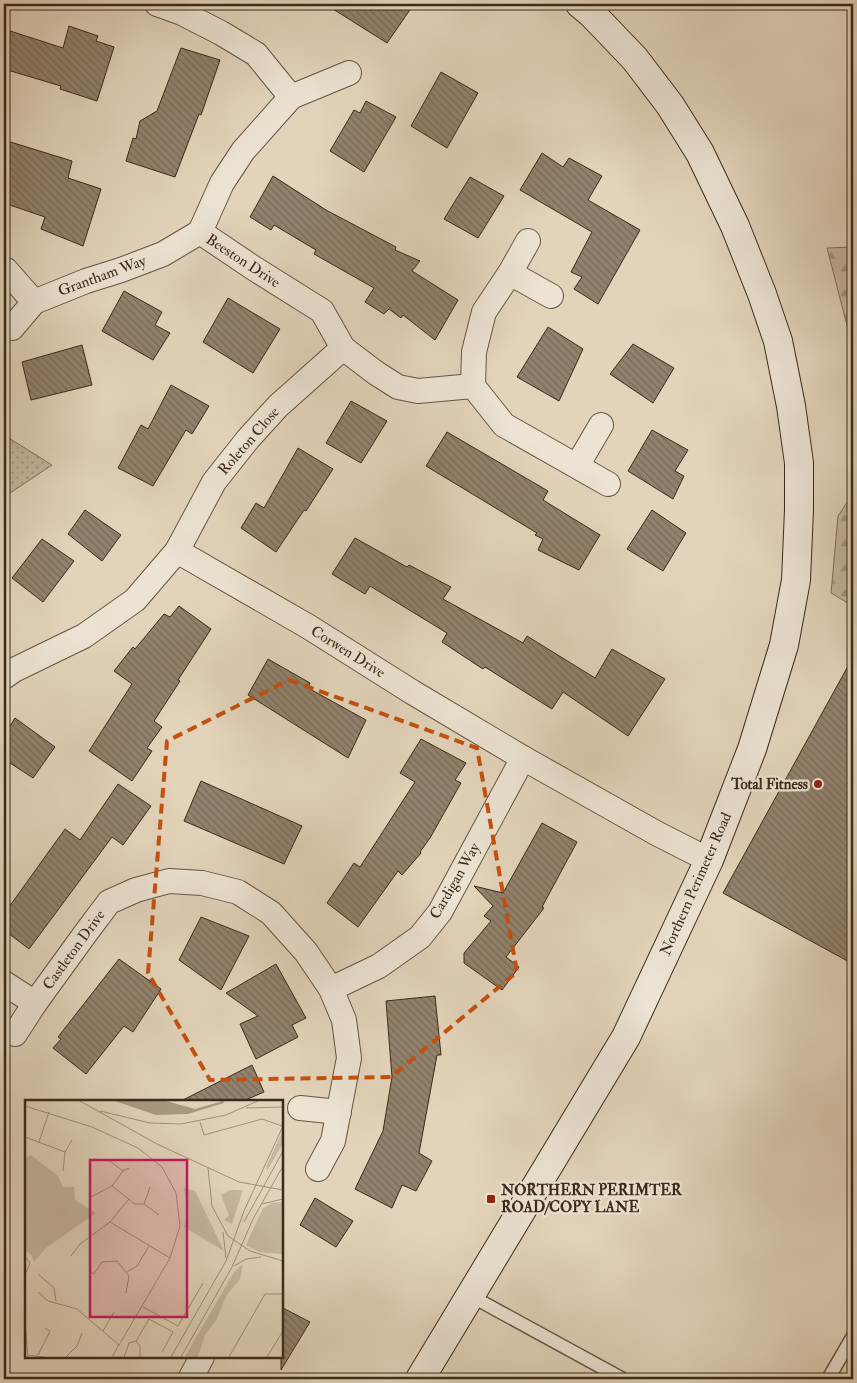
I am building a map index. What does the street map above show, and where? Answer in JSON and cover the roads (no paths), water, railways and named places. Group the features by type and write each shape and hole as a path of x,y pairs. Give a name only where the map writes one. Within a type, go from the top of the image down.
{"main road":[{"name":"Northern Perimeter Road","path":"420,1379 626,1036 709,860 752,750 784,645 796,580 799,464 791,406 778,341 762,294 735,226 700,153 670,105 635,59 580,4"}],"street":[{"path":"157,4 221,33 256,54 291,97"},
{"name":"Beeston Drive","path":"348,73 291,97 243,151 222,184 200,232 322,311 343,348 398,387 418,391 473,386"},
{"name":"Grantham Way","path":"12,328 34,302 86,281 163,254 200,232"},
{"path":"528,242 484,312 474,352 473,386 504,425 608,484"},
{"path":"6,270 34,302"},
{"path":"510,273 551,296"},
{"name":"Roleton Close","path":"177,551 214,482 248,439 278,406 343,348"},
{"path":"577,466 601,425"},
{"path":"4,677 14,670 84,636 135,600 177,551"},
{"name":"Corwen Drive","path":"177,551 309,627 412,692 523,758 656,833 709,860"},
{"name":"Cardigan Way","path":"331,989 379,966 420,937 440,912 523,758"},
{"name":"Castleton Drive","path":"15,1034 35,1003 109,902 136,890 169,881 202,883 238,892 271,913 306,952 331,989 344,1020 349,1058 340,1112 333,1142 318,1169"},
{"name":"Castleton Drive","path":"4,983 35,1003"},
{"path":"300,1108 340,1112"},
{"path":"190,1379 201,1358"}],"lane":[{"path":"471,1296 623,1379"},
{"path":"828,1379 853,1336"}],"place":[{"name":"Total Fitness","path":"818,784"},
{"name":"NORTHERN PERIMTER ROAD/COPY LANE","path":"491,1199"}]}
